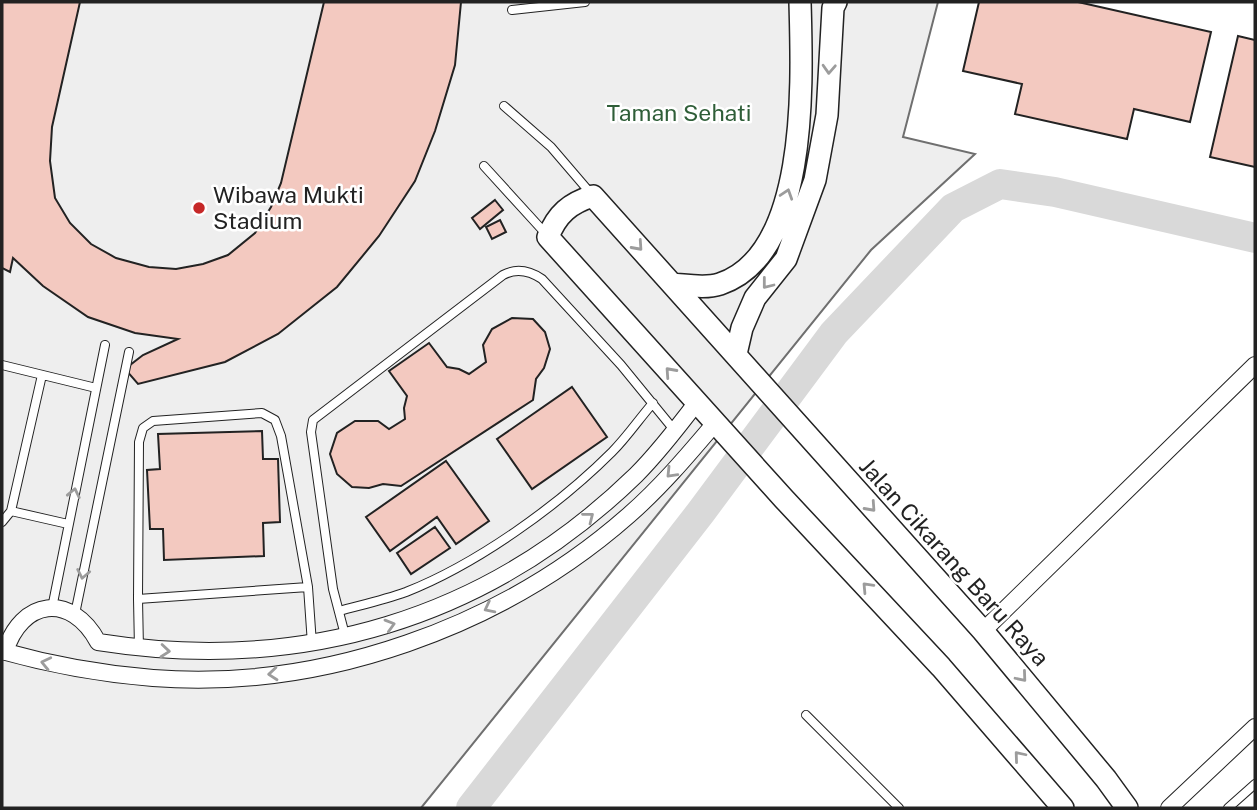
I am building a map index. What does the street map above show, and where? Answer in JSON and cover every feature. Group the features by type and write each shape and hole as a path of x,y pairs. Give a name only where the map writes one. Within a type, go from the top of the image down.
{"main road":[{"path":"672,284 719,284 747,271 773,238 793,175 800,108 800,2"},
{"path":"736,354 742,328 755,299 786,259 815,180 827,115 833,8 836,2"},
{"path":"593,195 564,209 554,222 548,237 784,499 942,667 1063,808"},
{"name":"Jalan Cikarang Baru Raya","path":"593,195 984,631 1127,808"}],"street":[{"path":"984,631 1255,365"},
{"path":"98,642 139,649 226,653 312,644 401,622 453,601 503,576 596,512 638,473 697,402"},
{"path":"92,671 98,642 85,622 75,614 52,608 34,611 20,621 3,652 92,671 168,678 220,678 284,673 346,661 408,643 444,629 524,590 578,555 628,515 665,480 716,422"},
{"path":"1169,808 1255,727"}],"lane":[{"path":"512,10 585,2"},
{"name":"Jalan Cikarang Baru Raya","path":"504,106 551,147 593,195"},
{"path":"484,166 548,237"},
{"path":"346,637 333,589 311,432 313,420 503,275 512,271 526,272 542,279 675,431"},
{"path":"52,608 105,345"},
{"path":"75,614 129,352"},
{"path":"2,365 96,388"},
{"path":"2,522 11,511 42,375"},
{"path":"339,611 405,592 461,566 508,535 545,509 612,452 653,403"},
{"path":"139,649 139,442 143,428 153,421 262,413 275,420 281,436 308,587 312,644"},
{"path":"11,511 68,524"},
{"path":"138,599 308,587"},
{"path":"806,715 899,808"},
{"path":"1228,808 1255,784"}],"green space":[{"name":"Taman Sehati","path":"2,2 938,2 903,137 975,154 871,250 421,808 2,808"}],"building":[{"path":"2,2 80,2 52,127 50,161 55,198 70,223 91,244 116,258 149,267 176,269 203,264 228,255 255,233 271,207 281,183 324,2 461,2 455,65 435,131 415,181 379,236 337,287 278,334 225,362 138,384 125,369 143,355 178,339 135,333 88,317 43,286 13,258 10,272 2,268"},
{"path":"979,2 1078,2 1211,32 1190,122 1134,109 1127,139 1015,114 1022,84 963,71"},
{"path":"1238,36 1255,40 1255,167 1210,157"},
{"path":"495,200 503,210 480,229 472,218"},
{"path":"500,220 506,232 492,239 486,227"},
{"path":"512,318 533,319 545,332 550,349 544,368 536,379 533,400 401,486 383,484 369,488 352,487 337,474 330,454 337,433 355,421 378,421 389,429 405,419 407,396 389,371 429,343 447,367 469,374 486,362 483,345 492,329"},
{"path":"572,387 607,437 532,489 497,439"},
{"path":"262,431 263,459 278,459 280,522 263,523 264,556 164,560 163,529 150,529 147,470 160,469 158,434"},
{"path":"446,461 489,521 456,544 437,517 390,551 366,517"},
{"path":"435,527 450,548 411,574 397,553"}],"waterway":[{"path":"471,808 701,512 834,333 953,208 1000,184 1055,192 1255,238"}],"place":[{"name":"Wibawa Mukti Stadium","path":"199,208"}]}
